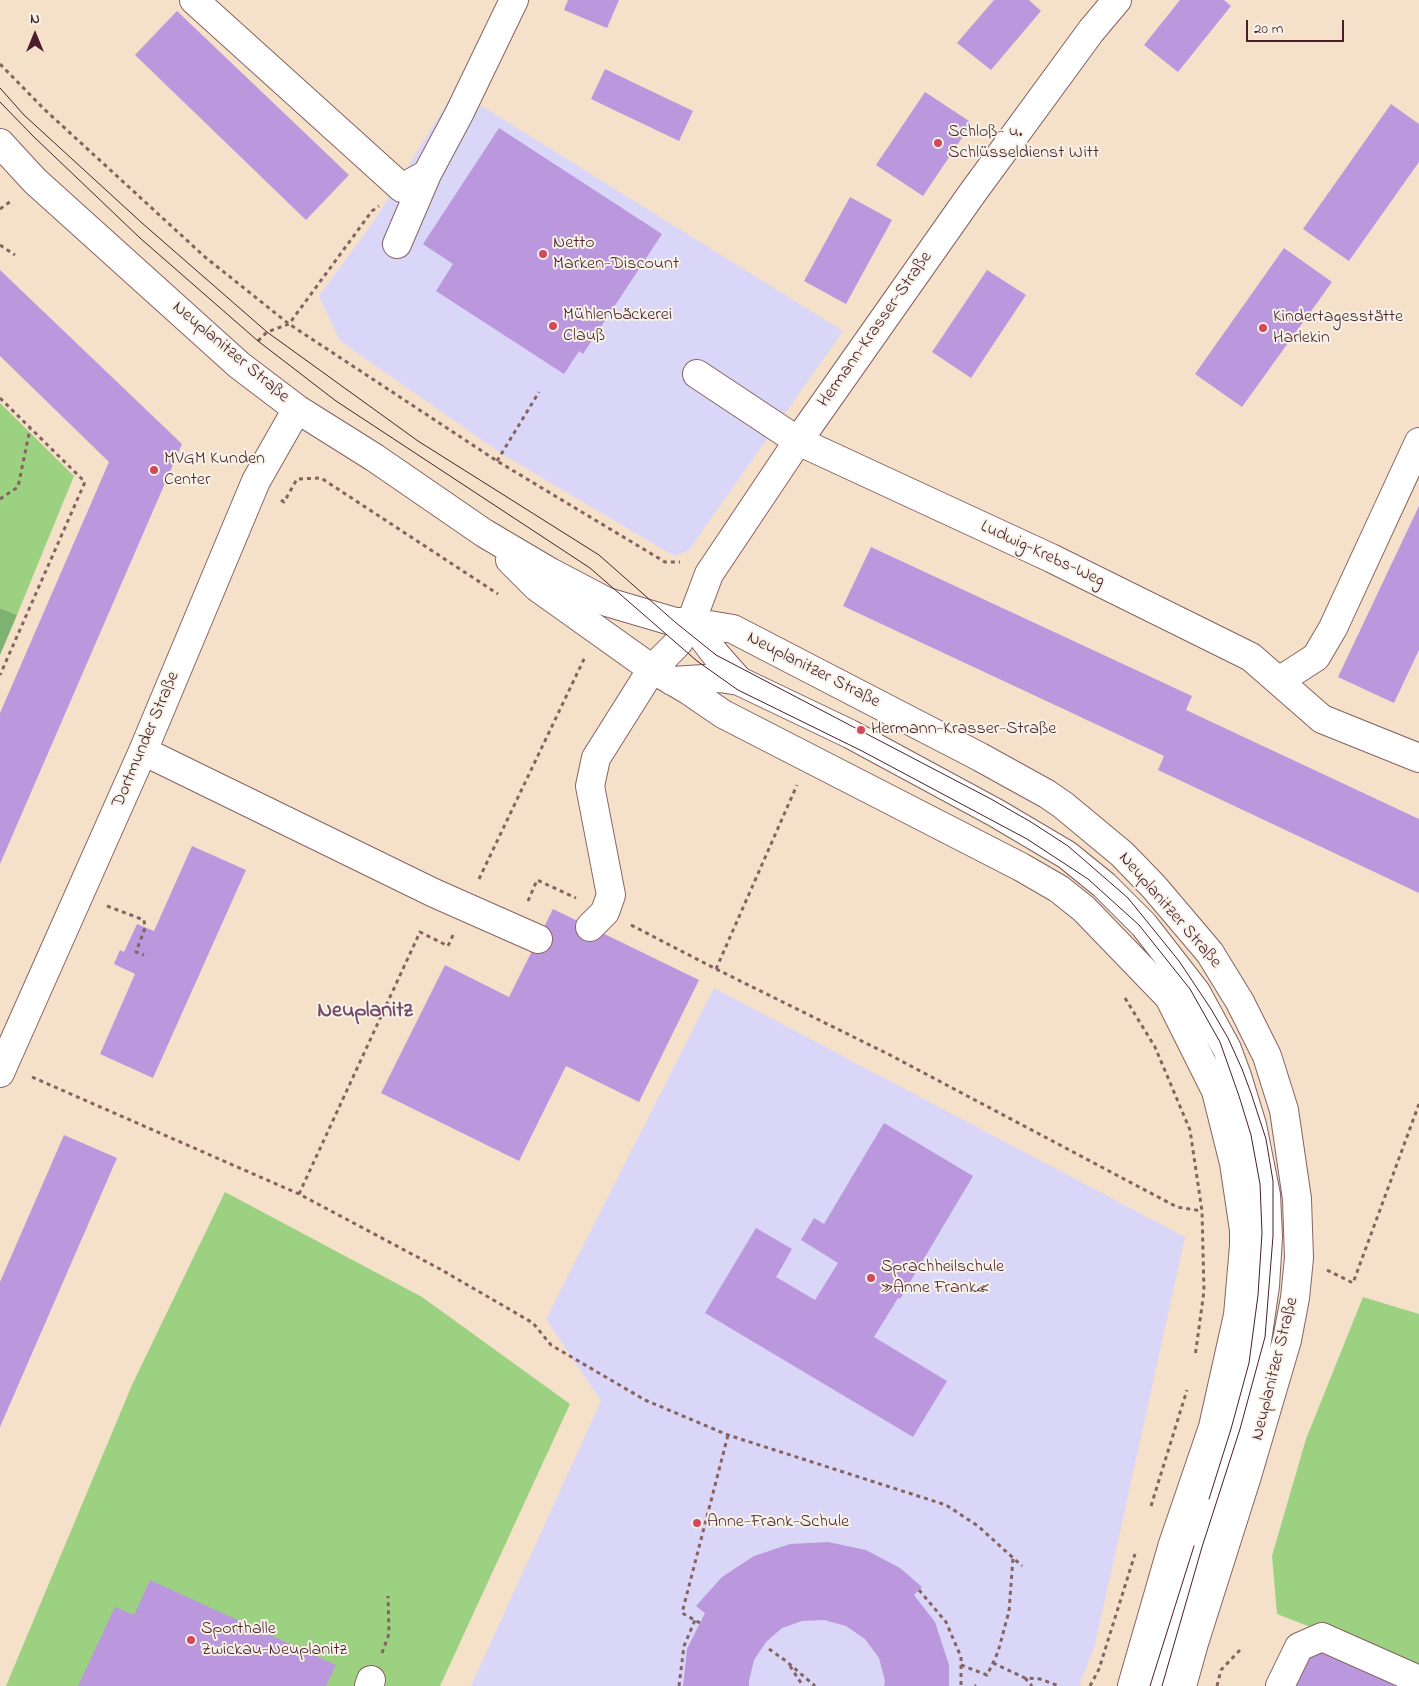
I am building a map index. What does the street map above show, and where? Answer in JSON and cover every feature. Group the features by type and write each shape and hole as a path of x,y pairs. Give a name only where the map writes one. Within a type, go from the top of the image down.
{"street":[{"path":"194,0 402,188 427,174"},
{"path":"397,244 427,174 459,114 514,0"},
{"name":"Hermann-Krasser-Straße","path":"597,919 611,896 590,786 596,758 662,674 691,622 709,574 798,441 976,187 1091,31 1117,0"},
{"name":"Neuplanitzer Straße","path":"0,143 35,182 239,365 297,409 375,458 484,533 550,572 607,602 675,622 691,622 733,629 1019,777 1064,805 1122,854 1154,887 1210,953 1240,1002 1267,1056 1284,1110 1296,1190 1299,1242 1295,1298 1284,1349 1182,1686"},
{"name":"Ludwig-Krebs-Weg","path":"697,374 798,441 1051,558 1251,656 1322,719 1419,758"},
{"name":"Dortmunder Straße","path":"2,1068 143,751 256,481 297,409"},
{"path":"1279,681 1316,657 1333,628 1419,442"},
{"name":"Neuplanitzer Straße","path":"484,533 537,588 723,714 1021,867 1059,890 1084,908 1169,997 1193,1041 1216,1091 1234,1163 1244,1230 1244,1246 1238,1315 1213,1427 1173,1544 1132,1686"},
{"path":"691,622 716,656 739,680"},
{"path":"662,674 739,680 850,734 996,813 1067,855 1104,885 1144,925 1196,992 1227,1050 1252,1125 1266,1195 1268,1237 1265,1286 1254,1361 1248,1386 1158,1686"},
{"path":"143,751 442,897 526,934"},
{"path":"1280,1686 1298,1647 1322,1637 1419,1680"}],"path":[{"path":"0,64 44,109 205,257 289,324 497,461 665,562 682,562"},
{"path":"239,365 250,349 267,332 289,324 372,211 402,188"},
{"path":"0,245 16,255"},
{"path":"497,461 539,392"},
{"path":"0,398 85,482 0,675"},
{"path":"0,499 18,487 30,428"},
{"path":"256,481 284,502 298,479 321,478 498,594"},
{"path":"716,970 798,781"},
{"path":"526,934 537,880 597,919 716,970 890,1055 1177,1207 1202,1210"},
{"path":"79,894 144,920 145,928 136,952 144,955"},
{"path":"1122,993 1155,1047 1190,1130 1202,1210 1204,1291 1193,1366"},
{"path":"2,1068 299,1194 440,1269 533,1323 551,1345 645,1400 728,1435 946,1506 978,1526 1022,1566"},
{"path":"1323,1268 1354,1283 1419,1104"},
{"path":"1150,1510 1189,1384"},
{"path":"700,1623 682,1613 728,1435"},
{"path":"1090,1686 1099,1669 1138,1547"},
{"path":"961,1665 987,1675 993,1663 998,1652 1009,1611 1013,1558"},
{"path":"919,1590 946,1622 962,1657 961,1686"},
{"path":"370,1683 389,1634 388,1596"},
{"path":"679,1686 684,1646 695,1620"},
{"path":"769,1649 815,1686"},
{"path":"1217,1686 1221,1670 1240,1650"},
{"path":"786,1661 803,1686"},
{"path":"993,1663 1025,1678 1032,1686"},
{"path":"1025,1678 1040,1678 1059,1686"}],"shaded area":[{"path":"454,92 482,106 843,331 689,550 674,556 502,454 340,341 319,296 376,218"},
{"name":"Sprachheilschule »Anne Frank«","path":"714,988 1185,1237 1095,1645 1079,1686 471,1686 601,1401 546,1319"}],"green space":[{"path":"0,403 74,476 17,615 0,608"},
{"path":"0,608 17,615 0,655"},
{"path":"225,1192 422,1297 570,1404 440,1686 6,1686 132,1385"},
{"path":"1363,1297 1419,1314 1419,1669 1277,1614 1272,1556 1306,1439"}],"building":[{"path":"568,0 619,0 607,28 564,10"},
{"path":"994,0 1029,0 1041,11 991,70 957,43"},
{"path":"1180,0 1224,0 1231,6 1178,72 1144,45"},
{"path":"177,11 349,175 306,220 135,55"},
{"path":"605,69 693,111 679,141 591,99"},
{"path":"925,92 972,123 923,196 876,165"},
{"name":"Kindertagesstätte Harlekin","path":"1391,104 1419,124 1419,162 1349,261 1303,229"},
{"name":"Netto Marken-Discount","path":"499,128 662,234 583,354 579,351 564,374 436,291 453,264 423,244"},
{"path":"850,197 892,220 846,304 804,281"},
{"name":"Kindertagesstätte Harlekin","path":"1284,248 1332,282 1242,407 1195,374"},
{"path":"0,270 182,444 0,864 0,713 109,462 0,356"},
{"path":"987,270 1026,295 971,378 932,352"},
{"path":"1419,506 1419,650 1394,703 1338,677"},
{"path":"871,547 1192,696 1186,710 1419,819 1419,893 1158,770 1164,756 843,606"},
{"path":"192,846 246,870 153,1078 100,1054 135,974 114,964 120,950 124,952 137,924 154,931"},
{"path":"553,909 699,980 639,1102 566,1066 519,1161 381,1093 445,965 509,997"},
{"path":"884,1123 973,1176 900,1299 898,1298 874,1337 947,1381 913,1437 705,1313 756,1228 792,1249 776,1277 815,1300 838,1263 801,1240 814,1218 824,1224"},
{"path":"64,1135 117,1158 0,1427 0,1282"},
{"path":"828,1542 866,1550 900,1568 922,1587 914,1595 935,1622 949,1665 949,1686 884,1686 885,1681 879,1658 865,1639 846,1626 824,1620 802,1621 782,1628 766,1642 754,1660 749,1686 683,1686 687,1649 705,1613 696,1606 722,1577 754,1556 790,1544"},
{"name":"Sporthalle Zwickau-Neuplanitz","path":"150,1580 336,1665 326,1686 78,1686 115,1607 134,1615"},
{"path":"1315,1649 1400,1686 1294,1686"}],"tram line":[{"path":"0,88 24,115 142,223 267,332 418,441 599,555 675,622 716,655 991,799 1068,846 1128,898 1179,961 1228,1038 1251,1093 1266,1139 1273,1181 1273,1236 1265,1337 1240,1429 1202,1547 1162,1686"},
{"path":"0,102 140,238 258,341 336,401 590,568 697,661 738,690 862,751 1027,839 1088,879 1139,925 1190,989 1220,1042 1251,1135 1260,1184 1262,1233 1258,1295 1249,1363 1209,1499"},
{"path":"1150,1686 1194,1546"}],"place":[{"name":"Schloß- u. Schlüsseldienst Witt","path":"938,143"},
{"name":"Netto Marken-Discount","path":"543,254"},
{"name":"Mühlenbäckerei Clauß","path":"553,326"},
{"name":"Kindertagesstätte Harlekin","path":"1263,328"},
{"name":"MVGM Kunden Center","path":"154,470"},
{"name":"Hermann-Krasser-Straße","path":"861,730"},
{"name":"Sprachheilschule »Anne Frank«","path":"871,1278"},
{"name":"Anne-Frank-Schule","path":"697,1523"},
{"name":"Sporthalle Zwickau-Neuplanitz","path":"191,1640"}],"district":[{"name":"Neuplanitz","path":"365,1012"}]}
